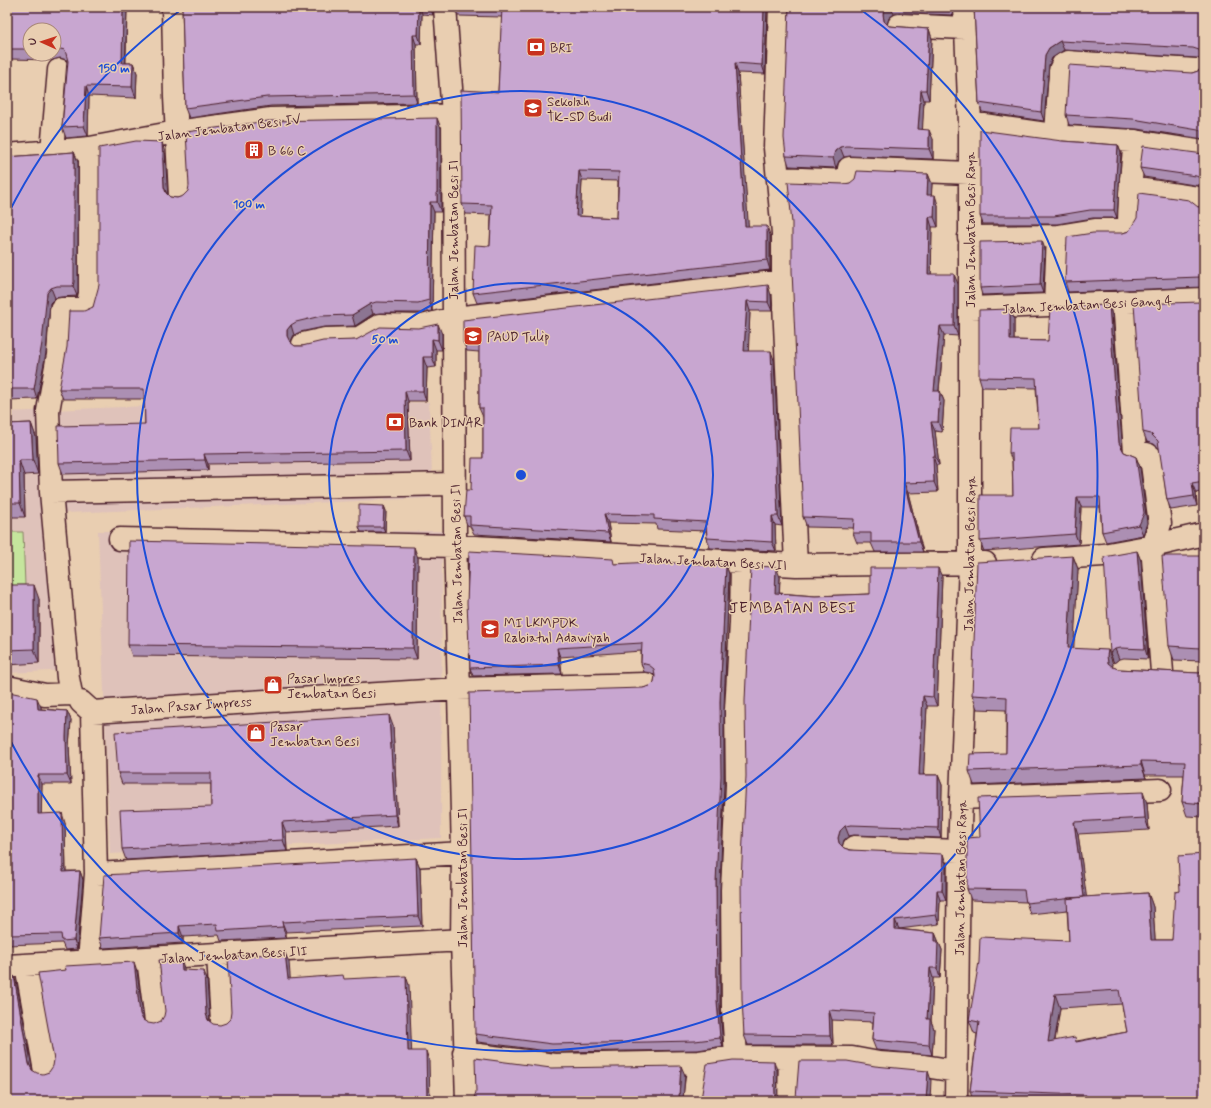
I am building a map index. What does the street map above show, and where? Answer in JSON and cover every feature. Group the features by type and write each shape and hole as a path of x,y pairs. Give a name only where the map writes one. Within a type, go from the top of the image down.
{"street":[{"path":"173,7 176,132 180,196"},
{"name":"Jalan Jembatan Besi II","path":"445,7 453,115 454,484 463,853 462,940 466,1101"},
{"path":"780,7 775,148 783,233 783,281 796,566"},
{"path":"899,25 965,17"},
{"name":"Jalan Jembatan Besi Raya","path":"956,1101 961,798 970,564 970,123 965,17"},
{"path":"1056,135 1060,70 1063,64 1068,62 1196,70"},
{"path":"52,151 59,70"},
{"name":"Jalan Jembatan Besi IV","path":"7,155 90,148 176,132 299,117 453,115"},
{"path":"970,123 1056,135 1135,141 1204,152"},
{"path":"969,236 1058,236 1095,230 1126,230 1128,223 1135,141"},
{"path":"89,961 96,874 92,712 71,694 68,678 51,492 48,411 58,355 62,309 87,309 90,293 90,148"},
{"path":"778,178 848,181 848,168 969,173"},
{"path":"1130,188 1198,198 1204,204"},
{"path":"1055,305 1058,236"},
{"path":"303,344 325,339 359,338 380,325 422,326 454,318 783,281"},
{"name":"Jalan Jembatan Besi Gang 4","path":"970,308 1204,299"},
{"path":"1124,301 1135,452 1139,455 1147,454 1151,457 1160,524 1152,546 1172,673 1139,671"},
{"path":"51,492 454,484"},
{"path":"1025,560 1103,555 1204,534"},
{"path":"120,538 456,546"},
{"name":"Jalan Jembatan Besi VII","path":"456,546 796,566 970,564 1002,562"},
{"path":"736,1057 733,1009 732,890 737,785 736,710 741,624 742,564"},
{"name":"Jalan Pasar Impress","path":"92,712 458,689 646,684"},
{"path":"7,687 46,695 71,694"},
{"path":"961,798 1160,790"},
{"path":"854,847 960,851"},
{"path":"96,874 463,853"},
{"name":"Jalan Jembatan Besi III","path":"16,966 462,940"},
{"path":"218,954 222,1022"},
{"path":"148,958 156,1022"},
{"path":"16,966 45,1072"},
{"path":"464,1053 554,1064 699,1062 736,1057 852,1058 872,1062 924,1066 956,1071"},
{"path":"789,1101 790,1058"},
{"path":"694,1101 699,1062"}],"shaded area":[{"path":"429,402 433,498 65,513 71,670 7,673 7,412 146,406 310,407"},
{"name":"Pasar Impres Jembatan Besi","path":"98,531 442,531 441,838 110,854"}],"green space":[{"path":"7,532 23,532 25,585 7,586"}],"building":[{"path":"7,7 123,7 122,63 133,63 132,87 86,86 84,126 62,127 68,61 65,50 62,49 62,22 22,22 22,49 7,49"},
{"path":"182,7 419,7 418,35 413,35 414,94 267,97 185,108"},
{"path":"502,7 764,7 762,65 735,63 745,226 767,226 767,260 473,293 475,245 490,246 492,205 462,204 461,90 498,92","holes":["579,171 619,172 617,218 576,216"]},
{"path":"789,7 887,7 885,8 883,14 884,21 889,26 929,29 926,90 921,90 918,129 929,130 929,149 846,146 840,147 835,151 833,158 786,156 784,138"},
{"path":"974,7 1204,7 1204,57 1199,50 1193,48 1060,41 1049,48 1045,55 1041,112 979,103"},
{"path":"1204,64 1204,131 1133,119 1066,115 1069,65 1192,73 1203,68"},
{"path":"437,118 437,202 430,202 429,300 418,303 376,302 352,315 321,316 296,322 287,330 287,336 290,342 295,346 302,346 323,341 356,340 380,327 419,328 438,324 438,340 432,339 432,357 423,357 423,391 405,391 406,451 204,454 205,460 59,463 58,426 145,424 144,389 59,389 67,347 69,311 84,311 93,307 99,285 99,148 136,141 162,142 164,187 166,193 170,197 177,198 183,196 188,191 189,186 186,132 268,121"},
{"path":"980,130 1062,141 1118,145 1114,210 1090,210 1054,216 980,216"},
{"path":"1143,146 1204,154 1204,181 1196,176 1140,168"},
{"path":"74,152 73,286 57,286 51,288 47,293 42,343 34,389 7,389 7,157"},
{"path":"857,171 928,174 927,195 935,195 934,217 929,217 928,274 954,274 954,326 940,326 934,391 940,391 938,422 931,422 935,456 933,456 934,482 904,483 919,542 871,542 871,533 853,533 854,519 803,517 792,271 792,223 788,182 844,184 850,183 855,179"},
{"path":"1139,193 1189,200 1198,207 1204,206 1204,278 1065,282 1067,237 1093,233 1123,233 1129,231 1137,218"},
{"path":"1042,241 1040,285 980,288 980,242"},
{"path":"768,285 768,302 747,301 744,351 771,351 778,516 772,516 772,542 707,538 706,522 654,519 654,515 604,514 608,533 470,525 470,516 464,516 466,490 471,490 472,458 483,458 483,408 479,408 479,342 463,342 463,320"},
{"path":"1204,301 1204,481 1192,483 1194,496 1167,500 1158,441 1151,434 1143,432 1134,304"},
{"path":"1109,305 1119,443 1124,452 1136,457 1144,513 1139,525 1102,532 1100,497 1077,497 1075,534 980,541 980,495 1013,495 1012,453 1009,453 1010,428 1039,428 1036,378 979,377 979,310 1010,309 1010,340 1048,341 1050,307"},
{"path":"31,423 33,460 19,460 20,503 7,503 7,424"},
{"path":"359,505 384,506 383,527 359,527"},
{"path":"129,541 414,547 413,648 128,645"},
{"path":"469,551 613,559 614,564 651,562 726,565 720,702 721,776 716,882 717,1001 720,1038 695,1041 552,1044 475,1034 469,693 643,688 650,686 654,682 655,676 654,669 649,665 641,663 642,643 557,648 559,665 470,668 467,603"},
{"path":"1137,551 1145,649 1121,648 1115,649 1110,653 1104,557"},
{"path":"1073,556 1068,648 1108,650 1108,663 1118,669 1204,672 1204,804 1182,802 1185,762 1141,761 1141,765 969,771 970,754 1006,753 1007,697 972,695 977,562"},
{"path":"1162,556 1204,556 1204,650 1200,648 1169,646"},
{"path":"751,566 776,567 775,593 815,596 870,594 870,568 938,568 933,697 923,696 919,775 938,775 938,828 851,825 845,826 840,831 838,838 839,843 844,848 850,850 943,854 942,890 937,890 936,915 895,920 895,929 935,933 935,941 938,941 937,968 930,968 927,1019 930,1019 929,1045 872,1040 874,1013 829,1010 830,1036 744,1035 742,999 741,881 746,776 745,701"},
{"path":"7,585 34,585 34,649 7,650"},
{"path":"7,692 37,698 38,709 67,711 67,775 38,775 38,814 62,813 63,872 80,871 74,940 62,941 61,934 7,935"},
{"path":"389,715 395,815 282,822 283,840 122,849 120,810 211,807 211,773 118,773 115,732"},
{"path":"1143,792 1145,818 1074,822 1084,897 1026,903 1024,890 967,889 967,838 980,837 978,798"},
{"path":"1204,854 1204,1101 1087,1101 1086,1095 970,1091 979,1022 969,1020 979,962 980,937 1069,941 1067,898 1148,893 1151,940 1172,940 1175,892 1180,891 1178,856","holes":["1119,990 1127,1032 1076,1042 1075,1037 1048,1042 1055,994"]},
{"path":"416,858 418,916 282,922 283,927 218,931 217,924 179,926 179,933 99,938 104,875"},
{"path":"285,953 288,979 343,975 344,979 406,976 408,1051 426,1051 427,1101 7,1101 7,977 14,976 29,1064 32,1070 43,1074 49,1072 53,1066 54,1060 38,973 66,970 65,966 134,962 140,1014 143,1020 154,1024 161,1021 165,1011 159,960 181,959 182,970 204,971 206,1014 208,1020 213,1024 220,1025 226,1023 230,1019 231,1012 228,957"},
{"path":"475,1058 551,1068 681,1066 679,1096 683,1101 470,1101 474,1098 476,1092"},
{"path":"733,1060 774,1061 775,1097 778,1101 698,1101 701,1099 707,1064"},
{"path":"799,1061 847,1061 875,1066 928,1071 926,1101 794,1101 796,1098"}],"place":[{"name":"BRI","path":"536,47"},
{"name":"Sekolah TK-SD Budi","path":"533,108"},
{"name":"B 66 C","path":"254,150"},
{"name":"PAUD Tulip","path":"473,336"},
{"name":"Bank DINAR","path":"395,422"},
{"name":"MI LKMPDK Rabiatul Adawiyah","path":"490,629"},
{"name":"Pasar Impres Jembatan Besi","path":"273,685"},
{"name":"Pasar Jembatan Besi","path":"256,733"}],"district":[{"name":"JEMBATAN BESI","path":"793,608"}]}
